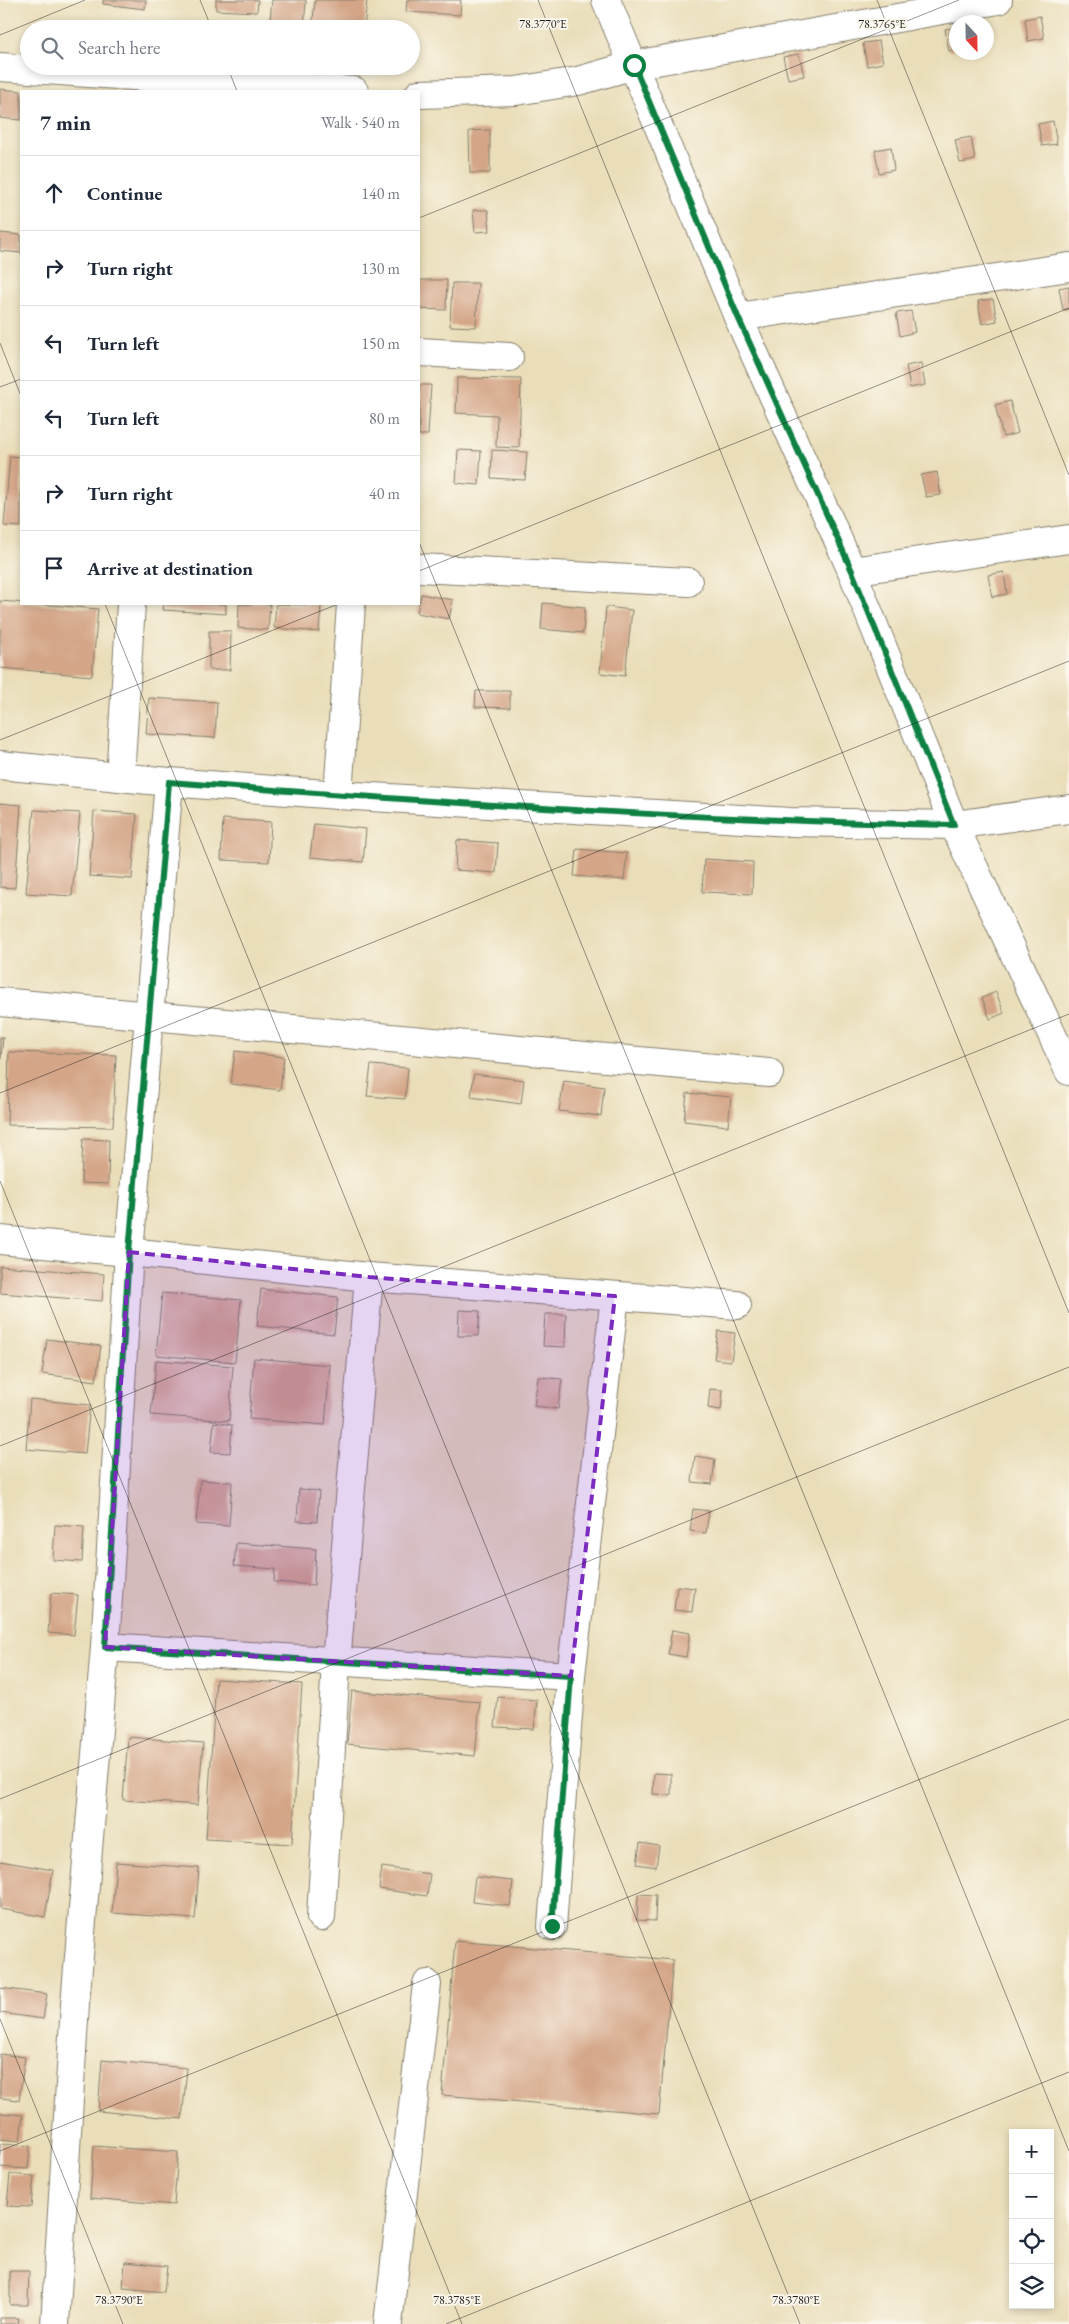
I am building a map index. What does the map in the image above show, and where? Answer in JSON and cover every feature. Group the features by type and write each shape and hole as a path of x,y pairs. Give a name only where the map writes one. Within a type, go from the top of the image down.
{"street":[{"path":"606,0 738,317 852,571 954,825 1069,1070"},
{"path":"420,94 516,91 578,80 634,65 998,0"},
{"path":"0,67 20,69"},
{"path":"72,75 163,85 322,90"},
{"path":"738,317 1069,267"},
{"path":"420,352 509,357"},
{"path":"852,571 1069,539"},
{"path":"420,568 688,582"},
{"path":"120,777 131,605"},
{"path":"338,795 351,605"},
{"path":"0,765 169,782 338,795 791,822 954,825 1069,809"},
{"path":"55,2324 75,2004 105,1647 129,1252 169,782"},
{"path":"0,1002 769,1073"},
{"path":"0,1240 369,1278 737,1305"},
{"path":"320,1918 336,1663 369,1278"},
{"path":"552,1926 571,1676 615,1296"},
{"path":"105,1647 336,1663 571,1676"},
{"path":"388,2324 427,1984"}],"highlighted area":[{"path":"129,1252 369,1277 615,1296 571,1676 105,1647"}],"building":[{"path":"103,0 146,0 145,9 103,4"},
{"path":"216,0 258,0 257,12 216,10"},
{"path":"272,0 306,0 305,20 270,20"},
{"path":"315,0 367,0 365,20 313,20"},
{"path":"407,0 461,0 460,15 406,12"},
{"path":"1040,16 1044,38 1028,41 1025,19"},
{"path":"949,28 949,51 945,29"},
{"path":"879,41 883,63 867,66 863,43"},
{"path":"799,54 804,76 788,79 783,57"},
{"path":"0,89 20,91 20,120 0,118"},
{"path":"1053,121 1057,144 1042,146 1038,124"},
{"path":"490,130 490,173 470,173 469,131"},
{"path":"971,137 975,160 960,163 955,140"},
{"path":"891,147 894,170 879,173 875,150"},
{"path":"473,210 488,210 490,231 475,232"},
{"path":"0,233 20,235 20,253 0,251"},
{"path":"420,280 447,280 446,310 420,309"},
{"path":"452,283 478,283 476,327 450,326"},
{"path":"1069,286 1069,309 1063,310 1059,288"},
{"path":"993,299 997,321 982,324 978,301"},
{"path":"911,311 915,332 900,336 896,313"},
{"path":"921,363 925,385 910,388 906,366"},
{"path":"457,378 521,379 519,448 496,447 497,415 456,413"},
{"path":"420,385 431,385 428,435 420,435"},
{"path":"1010,401 1018,433 1003,437 995,405"},
{"path":"458,450 481,451 479,485 456,483"},
{"path":"492,450 527,452 525,480 491,478"},
{"path":"10,456 20,457 20,527 4,526"},
{"path":"937,472 941,495 926,497 921,475"},
{"path":"1004,572 1007,594 992,597 988,575"},
{"path":"421,594 453,600 449,619 417,613"},
{"path":"0,601 20,603 20,605 98,609 92,676 0,668"},
{"path":"543,603 585,607 583,633 541,629"},
{"path":"164,605 226,605 226,614 163,610"},
{"path":"239,605 270,605 268,630 238,628"},
{"path":"276,605 321,605 319,632 274,628"},
{"path":"606,607 632,610 625,676 600,673"},
{"path":"209,631 231,631 230,670 209,670"},
{"path":"476,691 510,691 510,708 475,707"},
{"path":"149,698 217,702 215,738 146,734"},
{"path":"0,803 21,805 15,888 0,887"},
{"path":"34,810 80,813 72,896 26,893"},
{"path":"94,811 137,814 132,879 89,876"},
{"path":"223,819 271,822 269,862 221,860"},
{"path":"314,824 366,829 363,862 310,857"},
{"path":"457,840 498,843 496,873 455,870"},
{"path":"577,849 627,853 624,880 574,876"},
{"path":"704,859 753,862 752,894 702,892"},
{"path":"996,992 1004,1013 990,1019 982,998"},
{"path":"0,1037 3,1037 1,1059 0,1059"},
{"path":"235,1051 284,1057 280,1090 231,1084"},
{"path":"9,1052 116,1055 113,1127 7,1125"},
{"path":"371,1065 408,1068 405,1099 367,1096"},
{"path":"474,1074 524,1080 521,1104 471,1097"},
{"path":"564,1081 604,1087 601,1116 559,1111"},
{"path":"687,1093 731,1097 728,1126 684,1121"},
{"path":"83,1139 109,1140 108,1184 81,1183"},
{"path":"0,1266 104,1274 102,1301 0,1293"},
{"path":"261,1289 338,1297 334,1334 257,1326"},
{"path":"162,1293 241,1300 235,1362 156,1355"},
{"path":"459,1310 480,1311 478,1336 458,1336"},
{"path":"545,1314 566,1314 565,1347 543,1346"},
{"path":"718,1331 735,1333 731,1361 714,1359"},
{"path":"47,1339 101,1346 96,1381 42,1374"},
{"path":"254,1358 330,1365 325,1425 249,1419"},
{"path":"156,1360 233,1366 229,1421 151,1415"},
{"path":"538,1377 562,1379 558,1409 534,1406"},
{"path":"710,1389 723,1390 721,1410 708,1408"},
{"path":"30,1399 90,1405 85,1454 26,1449"},
{"path":"214,1422 232,1425 230,1453 211,1452"},
{"path":"695,1456 715,1459 712,1484 692,1482"},
{"path":"200,1480 232,1482 229,1526 196,1524"},
{"path":"299,1489 319,1491 317,1522 297,1521"},
{"path":"693,1509 709,1511 706,1533 690,1531"},
{"path":"55,1525 84,1527 82,1562 53,1560"},
{"path":"236,1543 316,1549 314,1585 274,1582 275,1569 234,1566"},
{"path":"677,1586 695,1588 692,1612 674,1610"},
{"path":"51,1593 78,1595 74,1635 48,1633"},
{"path":"672,1630 690,1633 686,1657 668,1654"},
{"path":"216,1679 302,1684 292,1844 206,1839"},
{"path":"352,1691 480,1702 475,1756 347,1744"},
{"path":"498,1697 537,1700 534,1729 495,1727"},
{"path":"128,1737 203,1743 198,1805 123,1800"},
{"path":"654,1773 671,1774 671,1795 653,1794"},
{"path":"640,1843 659,1846 656,1867 637,1864"},
{"path":"0,1861 53,1870 45,1917 0,1909"},
{"path":"116,1862 199,1868 195,1919 112,1913"},
{"path":"382,1867 430,1874 427,1896 379,1889"},
{"path":"475,1877 513,1881 510,1906 472,1902"},
{"path":"638,1894 656,1895 655,1921 637,1920"},
{"path":"455,1941 673,1960 659,2114 442,2095"},
{"path":"0,1988 47,1994 43,2019 0,2013"},
{"path":"0,2054 25,2057 19,2100 0,2098"},
{"path":"102,2060 187,2068 182,2119 98,2111"},
{"path":"0,2113 23,2115 20,2141 0,2139"},
{"path":"0,2144 30,2146 28,2169 0,2167"},
{"path":"94,2146 178,2152 174,2205 90,2198"},
{"path":"10,2174 34,2176 31,2207 7,2206"},
{"path":"125,2262 167,2266 164,2292 123,2288"},
{"path":"10,2271 29,2271 28,2305 10,2305"},
{"path":"0,2318 19,2318 18,2324 0,2324"}],"route":[{"path":"552,1926 571,1676 336,1663 105,1647 129,1252 169,782 338,795 791,822 954,825 852,571 738,317 634,65"}]}
